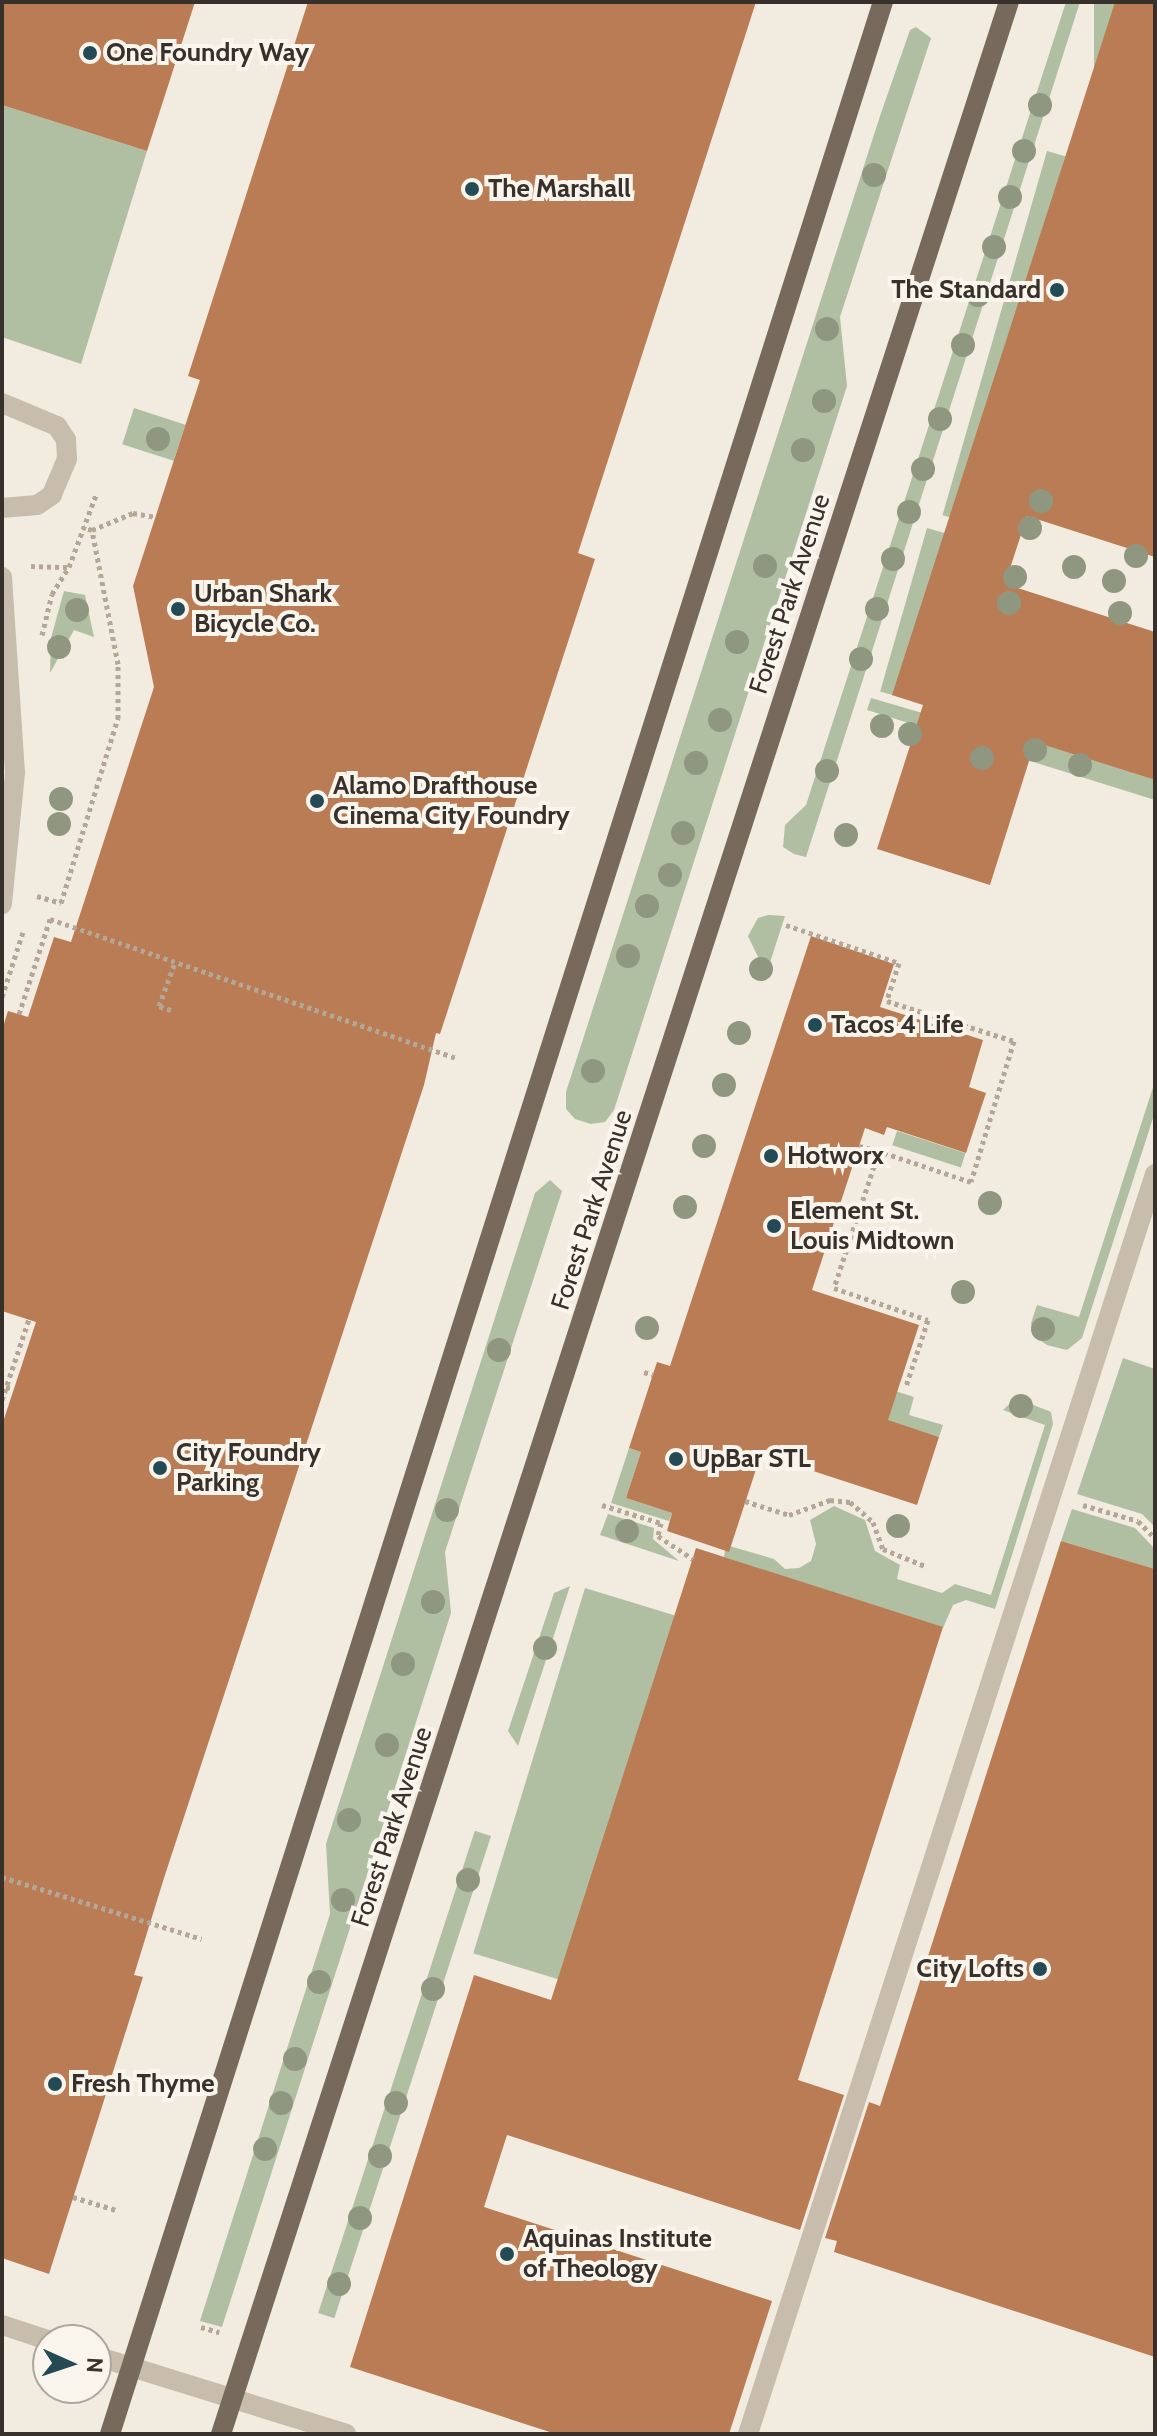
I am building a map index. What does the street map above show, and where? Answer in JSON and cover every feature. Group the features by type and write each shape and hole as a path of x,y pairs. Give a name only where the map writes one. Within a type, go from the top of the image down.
{"main road":[{"path":"110,2434 883,2"},
{"name":"Forest Park Avenue","path":"221,2434 1009,2"}],"street":[{"path":"2,403 57,426 66,440 67,459 52,495 37,505 2,508"},
{"path":"2,577 15,773 2,904"},
{"path":"748,2434 1155,1174"},
{"path":"2,2325 32,2335"},
{"path":"112,2361 346,2434"}],"path":[{"path":"83,527 92,530 133,513 155,517"},
{"path":"33,895 61,903 118,718 118,664 92,530"},
{"path":"19,1014 50,919 456,1058"},
{"path":"2,997 26,924"},
{"path":"786,925 899,963 887,1001 1014,1041 971,1182 859,1146"},
{"path":"171,1010 159,1006 175,962"},
{"path":"879,1151 834,1288 928,1320 906,1386"},
{"path":"2,1400 29,1319"},
{"path":"644,1372 653,1375"},
{"path":"6,1387 14,1389"},
{"path":"1051,1496 1138,1521 1155,1538"},
{"path":"745,1501 789,1515 830,1500 850,1502 873,1522 883,1549 925,1566"},
{"path":"602,1505 661,1523 658,1536 693,1559"},
{"path":"2,1877 202,1939"},
{"path":"73,2197 116,2210"},
{"path":"201,2327 220,2333"}],"green space":[{"path":"1066,2 1080,2 806,857 794,854 783,847 785,825 806,805"},
{"path":"1094,2 1115,2 1115,143 1094,143"},
{"path":"916,27 931,38 840,317 847,386 614,1110 605,1122 591,1124 575,1119 566,1109 566,1092 880,116 910,30"},
{"path":"2,105 147,151 81,364 2,337"},
{"path":"1047,151 1065,156 961,521 943,515"},
{"path":"134,408 185,425 174,461 122,444"},
{"path":"927,528 945,533 898,697 880,691"},
{"path":"64,591 85,595 94,637 74,630 50,673 51,638"},
{"path":"871,698 991,733 1005,732 1155,780 1155,800 867,710"},
{"path":"785,916 764,981 752,978 758,957 748,936 758,918"},
{"path":"1155,1081 1155,1112 1082,1338 1067,1350 1047,1345 1034,1336 1031,1323 1037,1305 1079,1317"},
{"path":"897,1131 965,1153 961,1168 892,1145"},
{"path":"550,1180 562,1191 445,1552 451,1613 222,2327 200,2321 330,1914 326,1844 535,1193"},
{"path":"1123,1358 1155,1369 1155,1527 1142,1514 1077,1494"},
{"path":"867,1382 914,1397 909,1415 943,1425 939,1437 858,1411"},
{"path":"1016,1398 1051,1412 1053,1424 995,1609 966,1600 953,1605 943,1628 724,1557 726,1545 774,1559 785,1569 799,1568 811,1561 816,1544 810,1520 834,1506 865,1520 875,1551 900,1565 897,1579 942,1593 955,1584 991,1595 1045,1425 1003,1410"},
{"path":"629,1448 641,1452 626,1498 672,1513 669,1521 611,1503"},
{"path":"1072,1509 1135,1528 1155,1549 1155,1569 1061,1541"},
{"path":"608,1514 654,1528 653,1539 679,1561 600,1535"},
{"path":"570,1586 518,1746 508,1731 554,1593"},
{"path":"585,1588 675,1615 563,1981 473,1953"},
{"path":"475,1831 491,1836 334,2318 318,2313"}],"building":[{"name":"One Foundry Way","path":"2,2 195,2 147,151 2,105"},
{"path":"308,2 756,2 578,553 595,559 440,1034 436,1033 424,1085 164,1878 134,1975 143,1977 49,2274 2,2258 2,1425 36,1322 2,1311 2,1030 8,1011 28,1017 54,937 71,942 154,687 133,586 200,380 188,376"},
{"name":"The Standard","path":"1115,2 1155,2 1155,557 1027,516 1005,584 1155,632 1155,780 1035,742 990,885 877,849 923,705 892,695"},
{"name":"Element St. Louis Midtown","path":"811,936 894,964 880,1007 983,1040 969,1087 986,1093 966,1153 887,1127 884,1135 865,1128 812,1290 919,1325 888,1420 939,1437 917,1505 761,1454 729,1552 667,1531 672,1513 626,1498 641,1452 629,1448 657,1362 670,1366"},
{"name":"City Lofts","path":"1061,1541 1155,1569 1155,2357 834,2252 837,2241 825,2238 869,2102 880,2106"},
{"path":"696,1548 943,1627 798,2080 844,2095 800,2230 507,2135 484,2207 772,2301 729,2434 556,2434 350,2367 474,1975 551,2000"}],"place":[{"name":"One Foundry Way","path":"90,53"},
{"name":"The Marshall","path":"472,189"},
{"name":"The Standard","path":"1057,290"},
{"name":"Urban Shark Bicycle Co.","path":"178,609"},
{"name":"Alamo Drafthouse Cinema City Foundry","path":"317,801"},
{"name":"Tacos 4 Life","path":"815,1025"},
{"name":"Hotworx","path":"771,1156"},
{"name":"Element St. Louis Midtown","path":"774,1226"},
{"name":"UpBar STL","path":"676,1459"},
{"name":"City Foundry Parking","path":"160,1468"},
{"name":"City Lofts","path":"1040,1969"},
{"name":"Fresh Thyme","path":"55,2084"},
{"name":"Aquinas Institute of Theology","path":"507,2254"}]}
